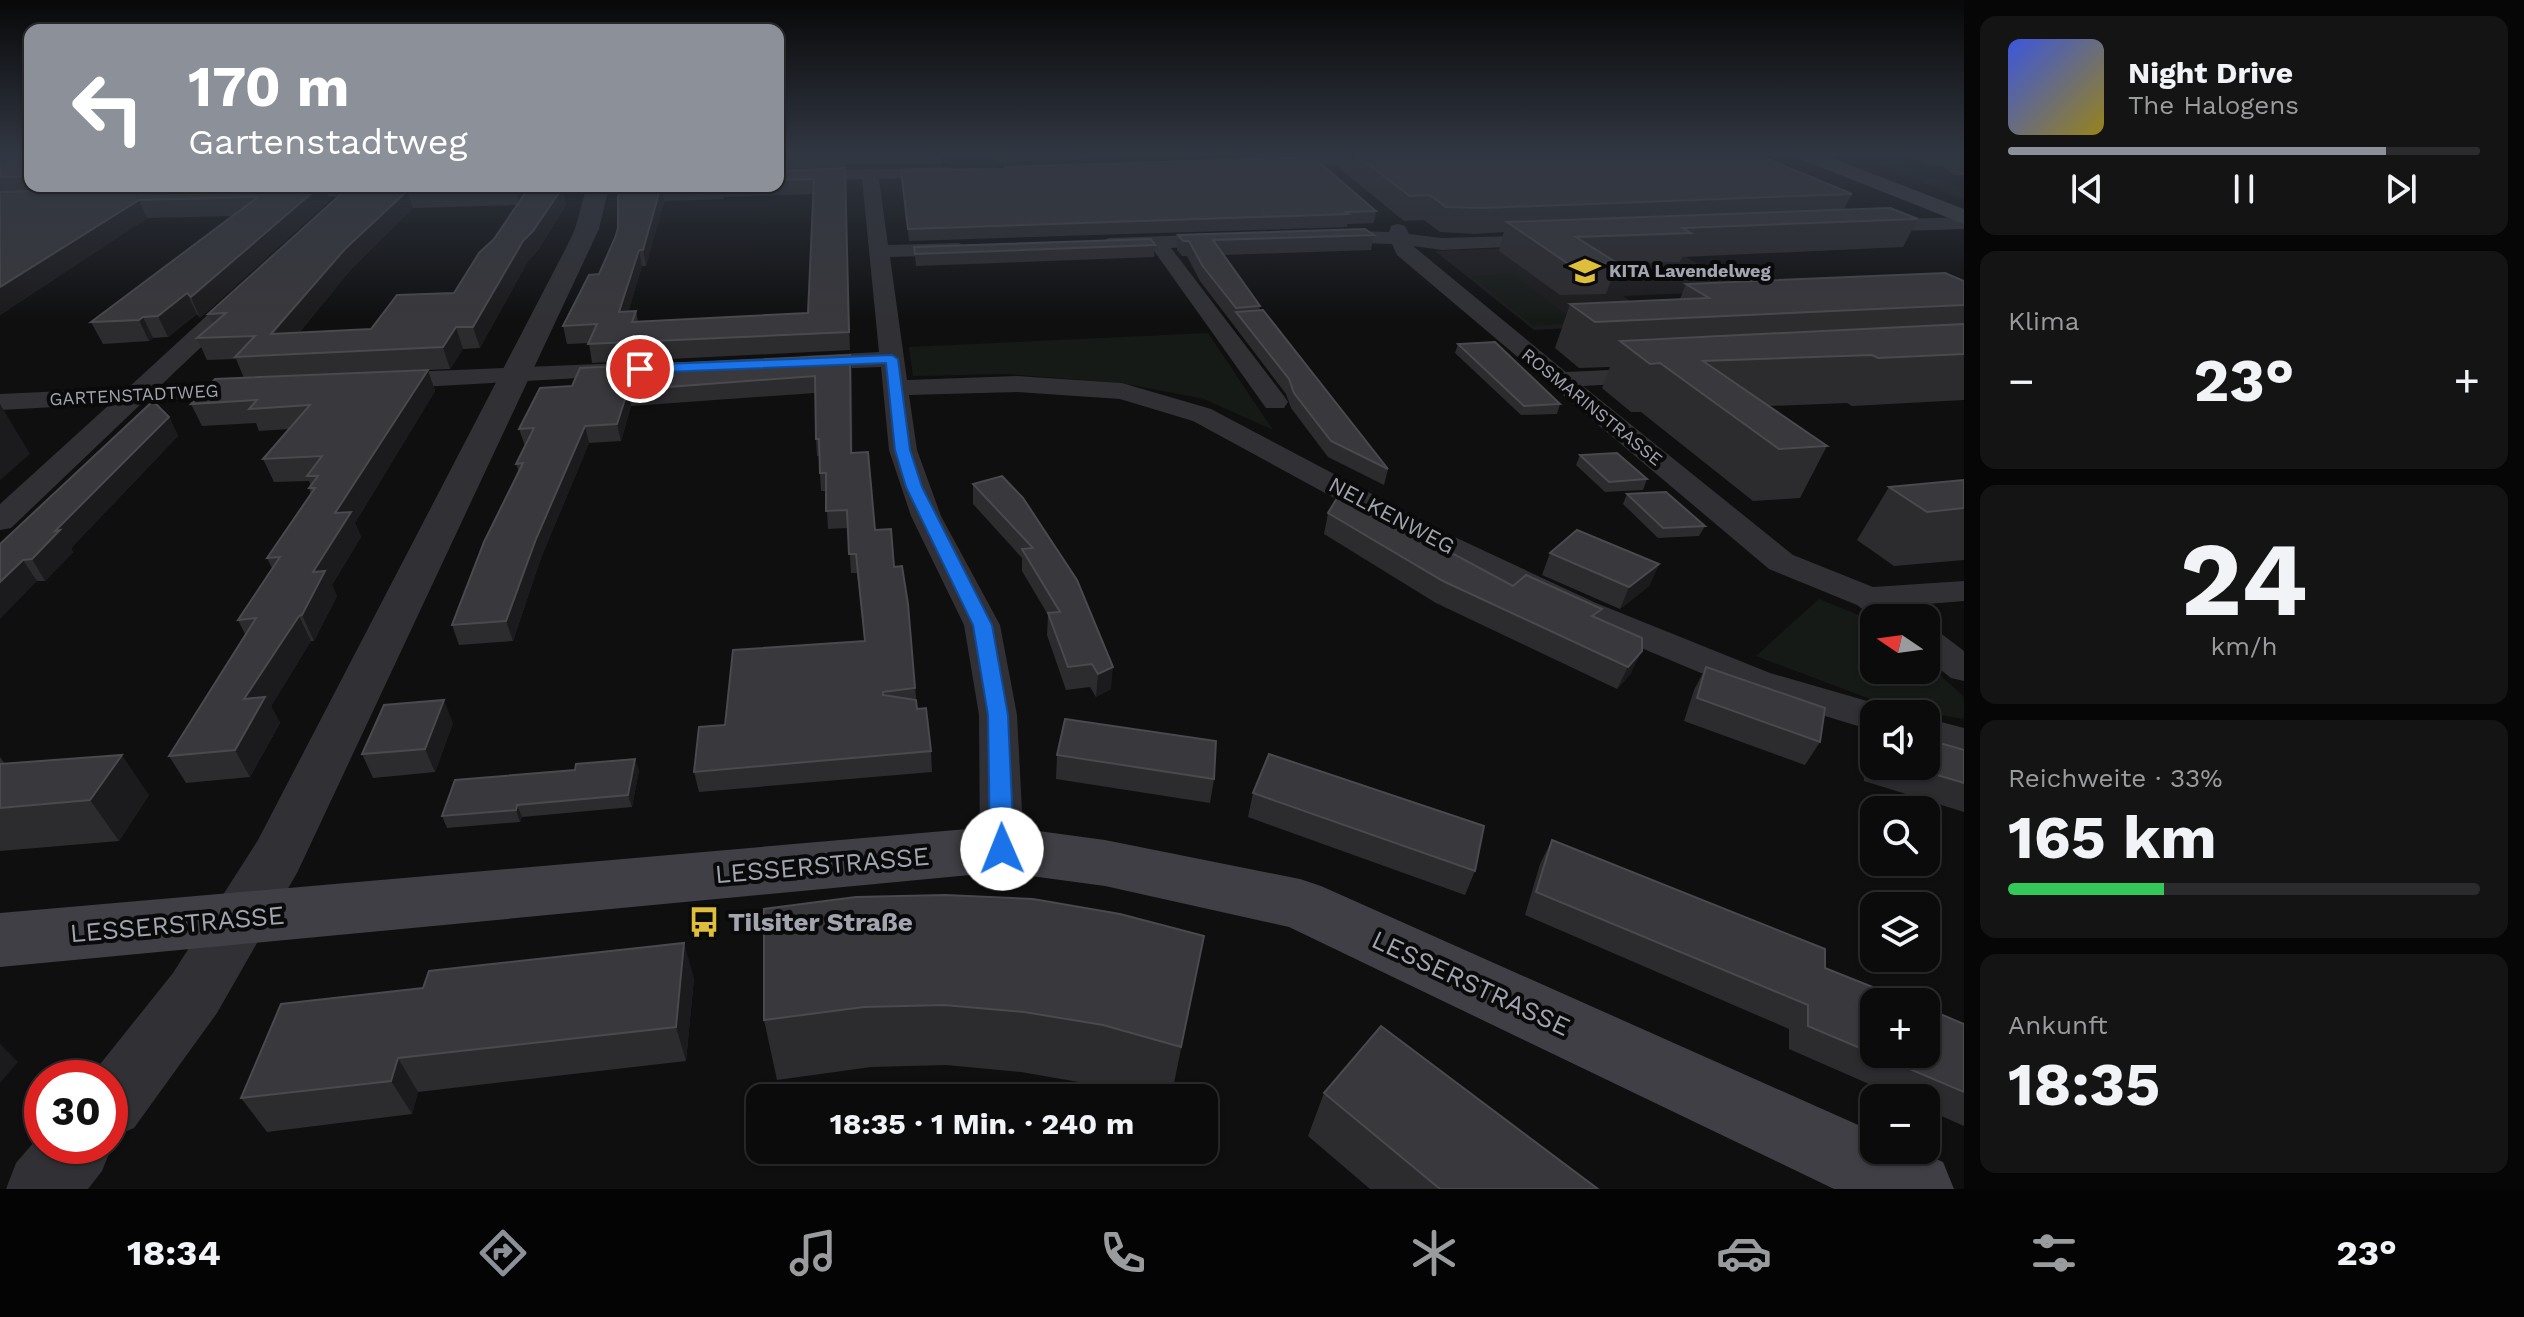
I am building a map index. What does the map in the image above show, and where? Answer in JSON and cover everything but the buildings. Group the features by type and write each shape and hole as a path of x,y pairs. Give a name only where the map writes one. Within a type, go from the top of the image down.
{"main road":[{"name":"LESSERSTRASSE","path":"0,940 1002,849 1105,863 1300,904 1916,1189"}],"street":[{"path":"128,1081 195,993 278,855 587,229 592,210"},
{"path":"875,210 903,450 914,487 982,625 998,715 1002,849"},
{"name":"ROSMARINSTRASSE","path":"1376,210 1398,230 1404,251 1781,562 1877,604"},
{"path":"1847,227 1964,223"},
{"path":"1315,236 1362,235 1442,244 1566,239"},
{"path":"1095,244 1236,239"},
{"path":"1157,242 1275,402"},
{"path":"880,251 972,248"},
{"path":"0,521 262,277"},
{"path":"782,364 894,374"},
{"path":"356,383 640,369"},
{"path":"1558,380 1683,373"},
{"name":"NELKENWEG","path":"894,374 1122,391 1202,415 1435,540 1584,611 1757,682 1860,713"},
{"name":"GARTENSTADTWEG","path":"0,402 278,387"},
{"path":"1869,598 1964,591"},
{"path":"1940,651 1964,669"},
{"path":"1940,736 1964,742"},
{"path":"42,1189 62,1164"}],"shaded area":[{"name":"KITA Lavendelweg","path":"1661,242 1743,291 1623,296 1661,323 1534,330 1435,251"},
{"path":"1512,274 1577,323 1533,326 1471,276"},
{"path":"1208,333 1273,430 1204,399 1122,383 1006,374 913,376 909,347"},
{"path":"1819,599 1860,615 1860,684 1940,684 1940,675 1964,697 1964,719 1940,715 1940,700 1873,700 1756,656"}],"place":[{"name":"KITA Lavendelweg","path":"1585,271"},
{"name":"Tilsiter Straße","path":"704,922"}],"route":[{"path":"640,369 892,359 903,450 914,487 982,625 998,715 1002,849"}]}
